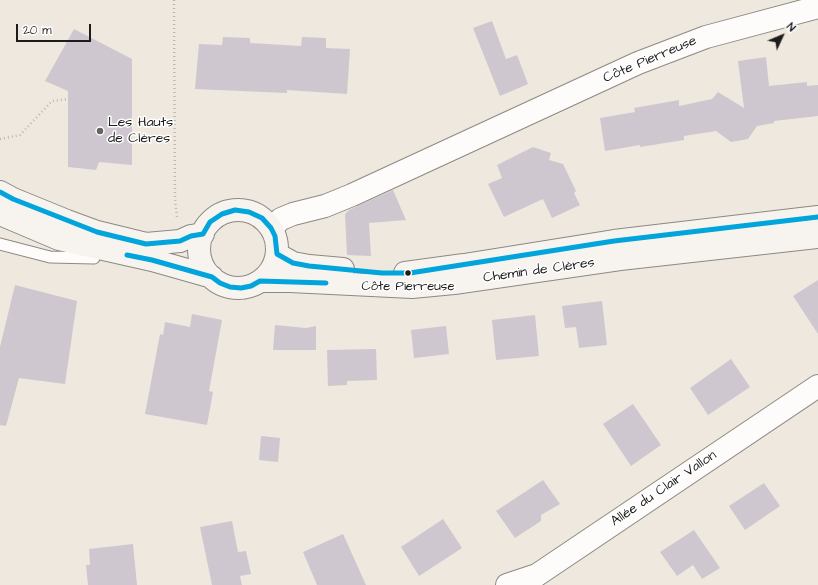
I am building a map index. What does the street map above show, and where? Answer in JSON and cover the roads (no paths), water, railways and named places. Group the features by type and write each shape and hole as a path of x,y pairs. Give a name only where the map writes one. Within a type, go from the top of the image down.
{"street":[{"name":"Côte Pierreuse","path":"271,228 281,219 325,206 352,195 638,64 706,37 818,7"},
{"path":"0,192 13,199 97,232 146,244 180,241 191,236 203,234"},
{"path":"235,210 249,212 262,218 271,228 275,236 277,254 270,272 260,281 251,286 241,288 230,287 220,283 204,268 200,257 200,245 203,234 210,222 222,214 235,210"},
{"path":"0,214 59,239 152,260 212,277"},
{"name":"Chemin de Clères","path":"277,254 293,263 309,266 382,273 410,272 614,241 818,217"},
{"name":"Chemin de Clères","path":"260,281 290,280 412,287 454,283 620,259 818,237"},
{"name":"Allée du Clair Vallon","path":"508,585 537,575 818,386"}],"lane":[{"path":"0,244 50,257 94,258"}],"place":[{"name":"Les Hauts de Clères","path":"100,131"},
{"name":"Côte Pierreuse","path":"408,273"}]}
